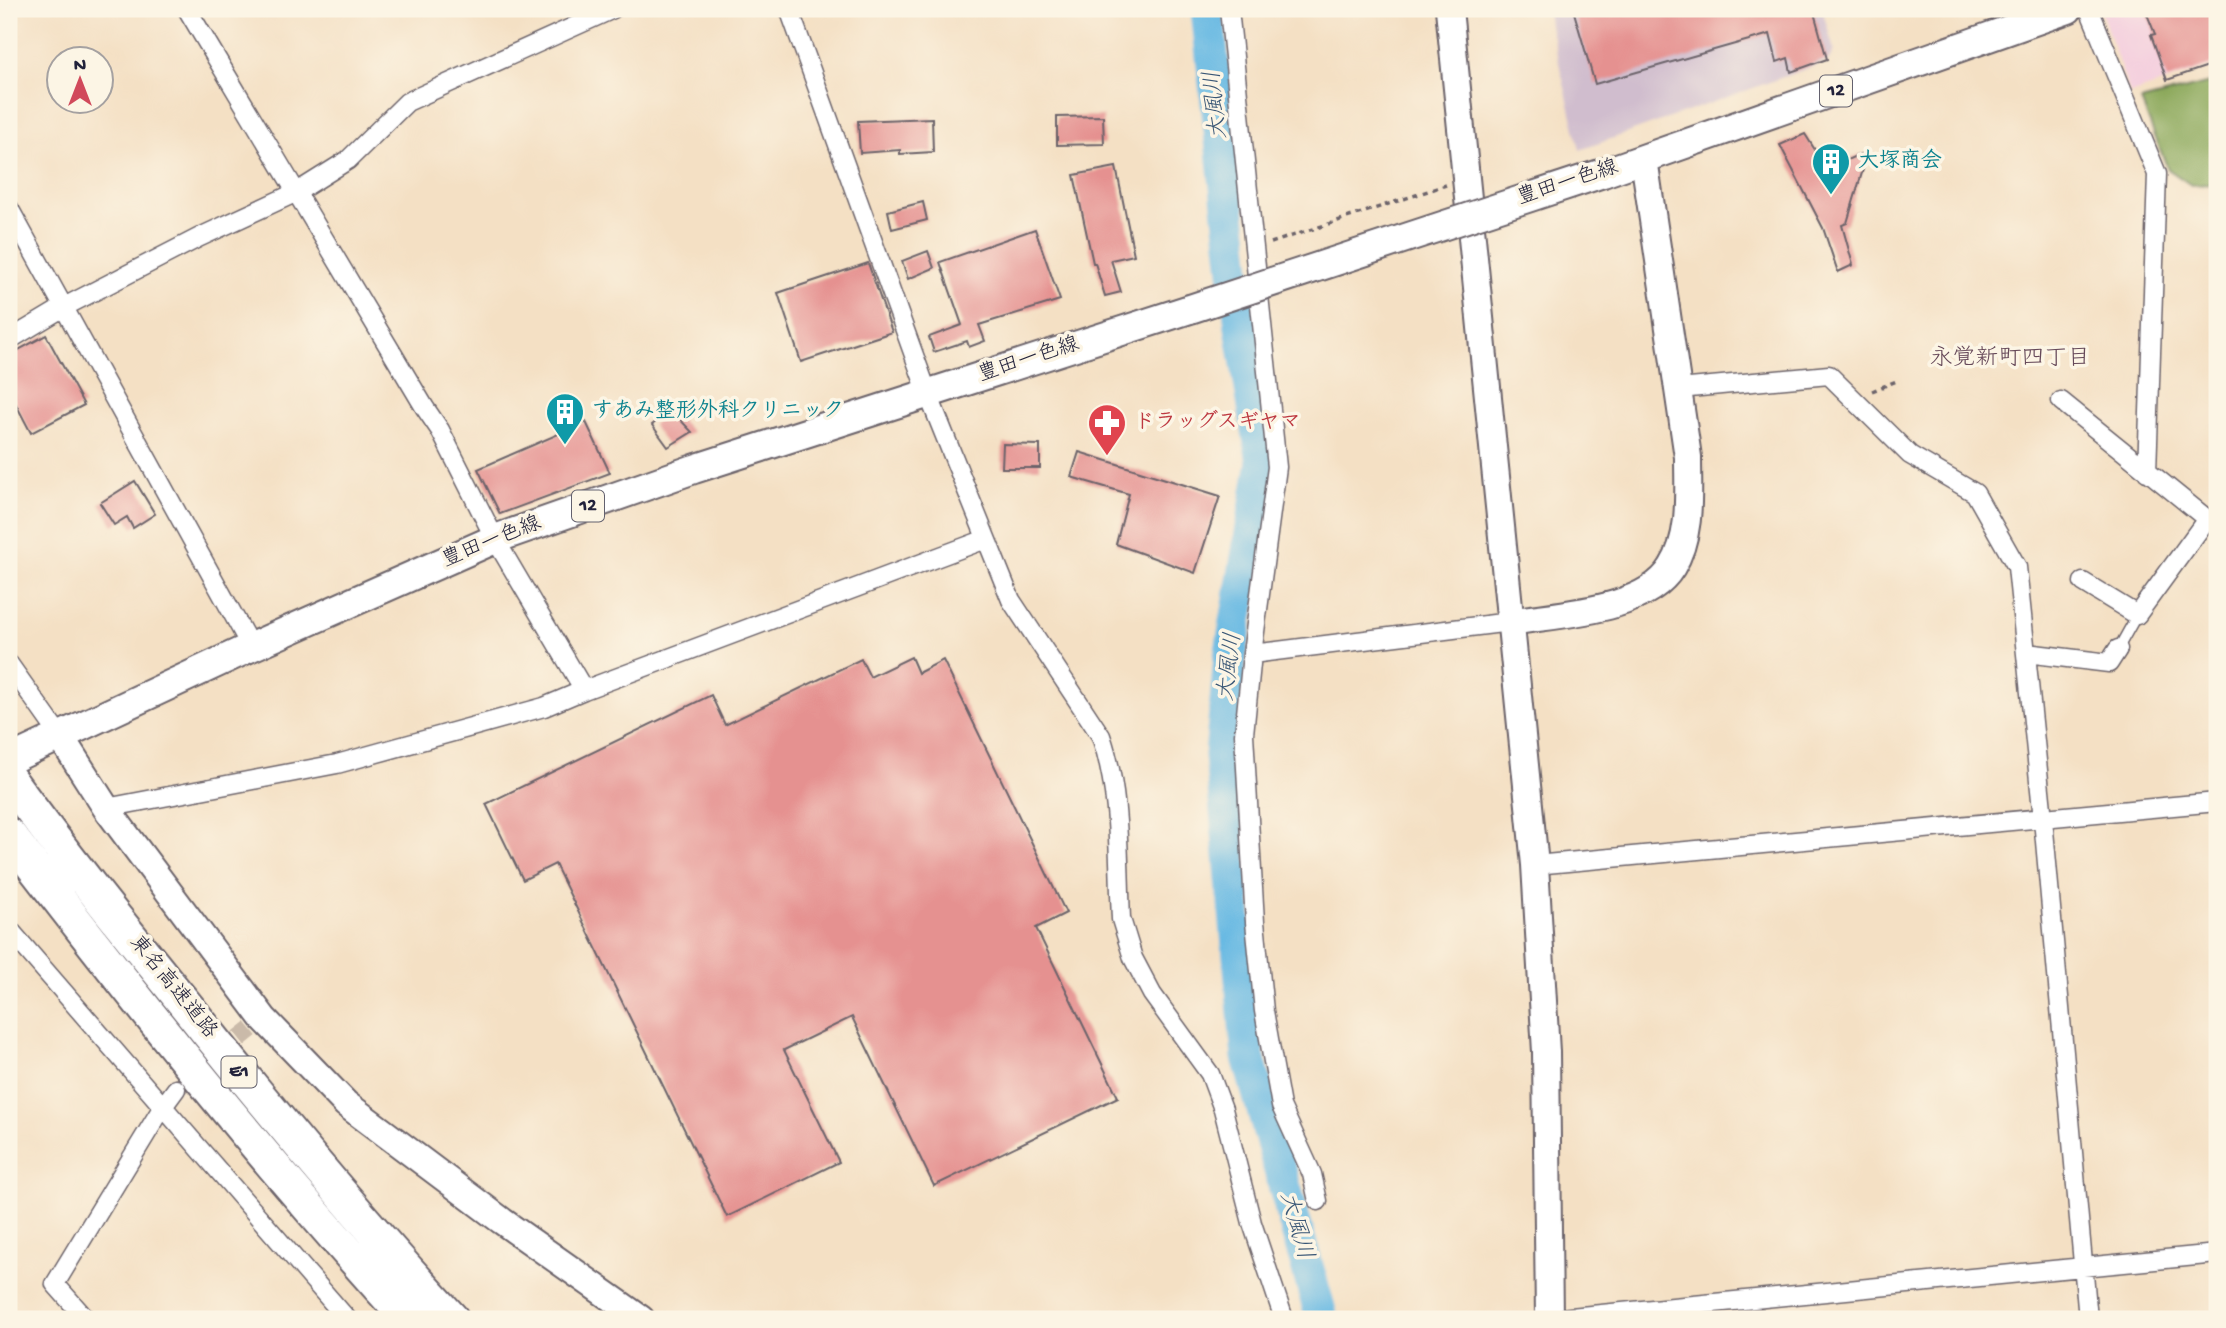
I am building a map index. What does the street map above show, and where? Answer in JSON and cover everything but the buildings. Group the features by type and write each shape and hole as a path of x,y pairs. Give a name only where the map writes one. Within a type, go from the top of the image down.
{"highway":[{"name":"東名高速道路","path":"9,779 263,1101 387,1249 452,1319"},
{"name":"東名高速道路","path":"9,835 113,971 363,1270 408,1319"}],"main road":[{"name":"豊田一色線","path":"9,760 251,647 495,539 694,469 1603,173 2068,9"}],"street":[{"path":"187,9 440,430 495,539 584,690"},
{"path":"9,340 64,307 200,237 297,192 348,160 407,102 613,9"},
{"path":"789,9 928,394 1011,600 1101,736 1110,762 1115,791 1121,919 1126,939 1152,994 1210,1074 1223,1109 1252,1223 1284,1319"},
{"path":"1229,9 1277,467 1244,734 1264,1011 1281,1106 1312,1174 1318,1201"},
{"path":"1449,9 1535,865 1546,1052 1550,1319 2217,1254"},
{"path":"2089,9 2157,174 2147,472"},
{"path":"1252,654 1510,622 1609,606 1651,587 1672,567 1680,550 1685,528 1688,457 1644,159"},
{"path":"9,208 251,647"},
{"path":"1679,389 1829,375 1910,455 1975,493 2017,567 2043,819 2088,1319"},
{"path":"2061,401 2147,472 2212,520 2137,615 2083,582"},
{"path":"106,808 337,764 544,707 986,539"},
{"path":"2026,653 2109,663 2118,649"},
{"path":"9,664 106,808 258,1024 346,1104 502,1221 641,1319"},
{"path":"1535,865 2217,802"},
{"path":"9,929 347,1319"},
{"path":"86,1319 55,1284 176,1089"}],"lane":[{"path":"2118,649 2137,615"}],"path":[{"path":"1256,248 1465,179"},
{"path":"1854,399 1899,380"}],"shaded area":[{"path":"1546,9 1822,9 1834,50 1828,61 1580,150"},
{"path":"2113,9 2217,9 2217,64 2130,94 2101,12"}],"green space":[{"path":"2217,81 2217,184 2191,185 2168,169 2141,101"}],"waterway":[{"name":"大風川","path":"1207,9 1241,327 1263,462 1230,658 1221,755 1248,1057 1322,1319"}],"tunnel":[{"path":"176,1089 251,1029"}],"place":[{"name":"大塚商会","path":"1831,196"},
{"name":"すあみ整形外科クリニック","path":"565,446"},
{"name":"ドラッグスギヤマ","path":"1107,457"}],"district":[{"name":"永覚新町四丁目","path":"2010,359"}]}
